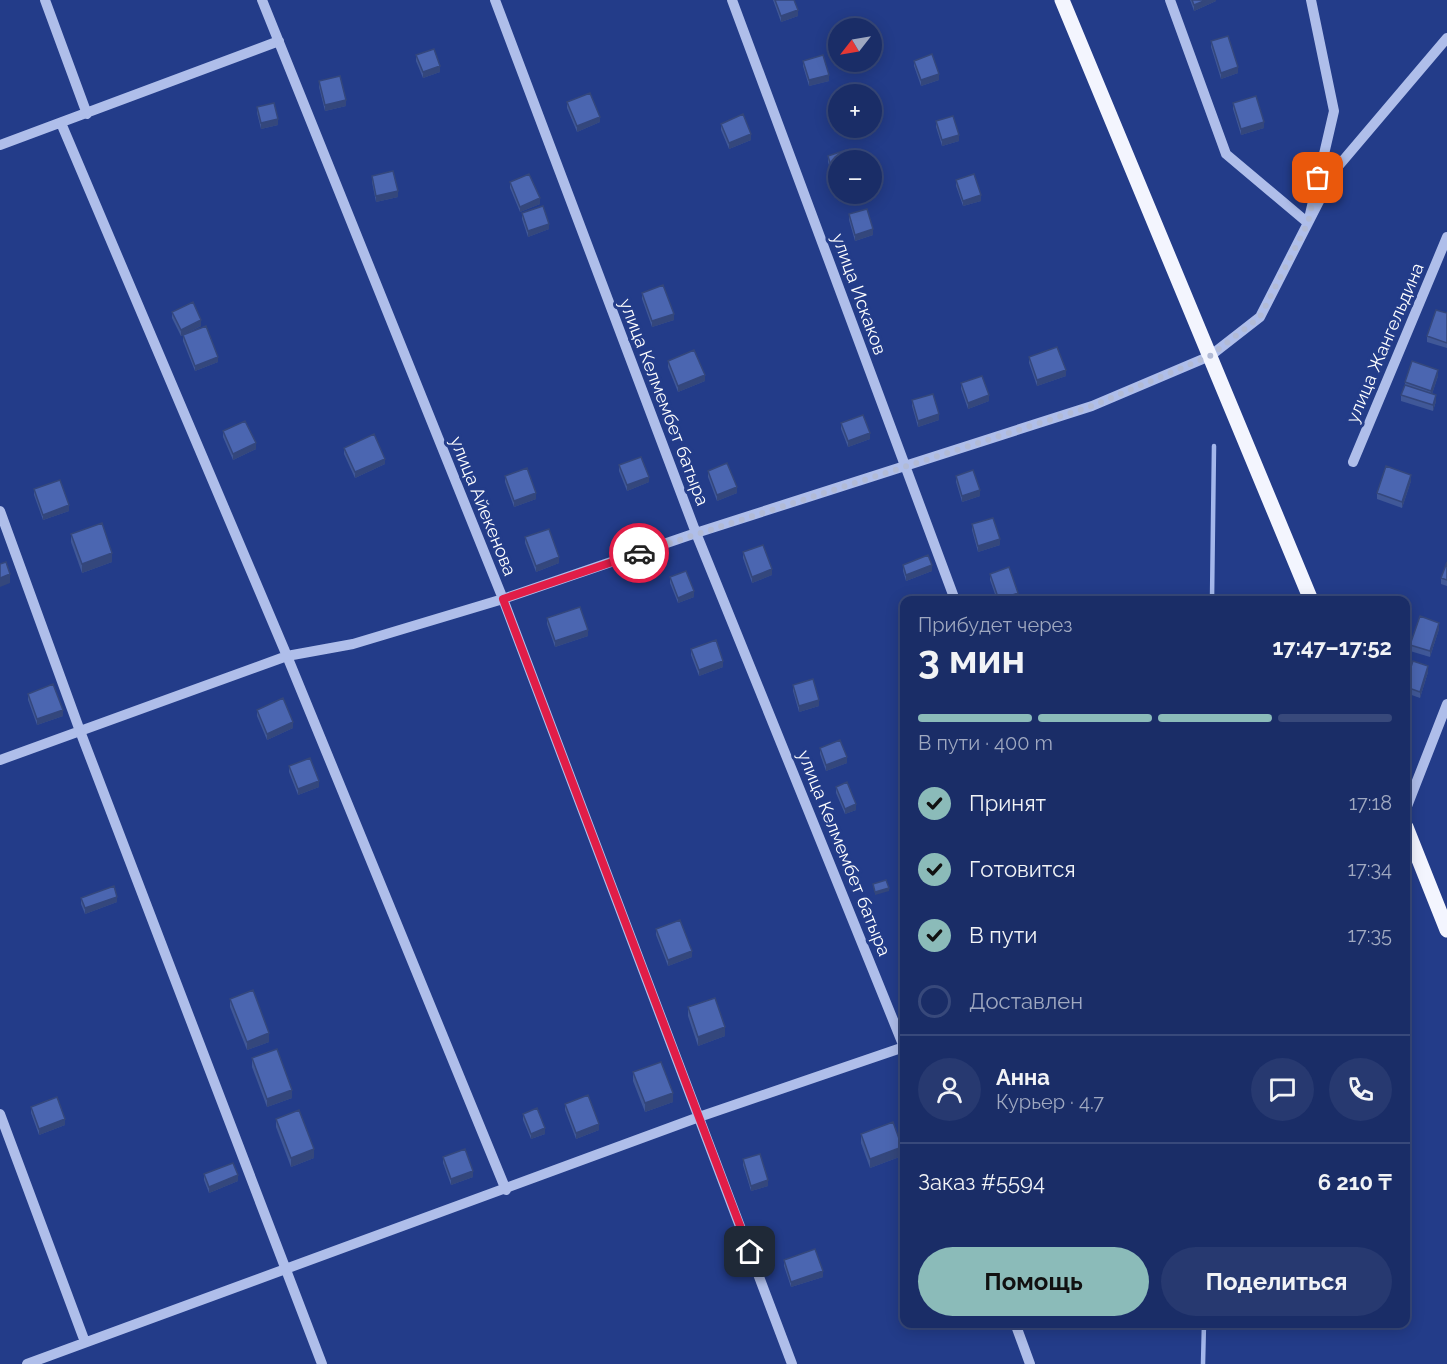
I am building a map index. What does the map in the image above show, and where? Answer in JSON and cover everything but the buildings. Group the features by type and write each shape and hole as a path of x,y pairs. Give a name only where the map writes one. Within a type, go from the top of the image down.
{"main road":[{"path":"1062,0 1309,596"},
{"path":"1410,837 1447,930"}],"street":[{"path":"45,0 87,114"},
{"name":"улица Айекенова","path":"262,0 503,599 792,1364"},
{"name":"улица Келмембет батыра","path":"495,0 696,533 900,1037"},
{"name":"улица Искаков","path":"732,0 954,596"},
{"path":"1170,0 1226,154 1308,223"},
{"path":"1308,223 1334,111 1311,0"},
{"path":"0,760 287,656 353,644 503,599 696,533 1092,406 1210,356 1260,317 1335,170 1447,38"},
{"path":"0,145 279,41"},
{"path":"61,123 287,656 506,1190"},
{"name":"улица Жангельдина","path":"1353,462 1447,237"},
{"path":"0,511 80,731 322,1364"},
{"path":"1410,800 1447,704"},
{"path":"27,1364 506,1190 699,1117 900,1048"},
{"path":"0,1114 85,1342"},
{"path":"1017,1328 1030,1364"}],"waterway":[{"path":"1212,596 1214,446"},
{"path":"1203,1364 1204,1328"}],"way so far":[{"path":"639,553 1092,406 1210,356 1260,317 1308,223 1318,178"}],"route":[{"path":"639,553 503,599 750,1252"}]}
